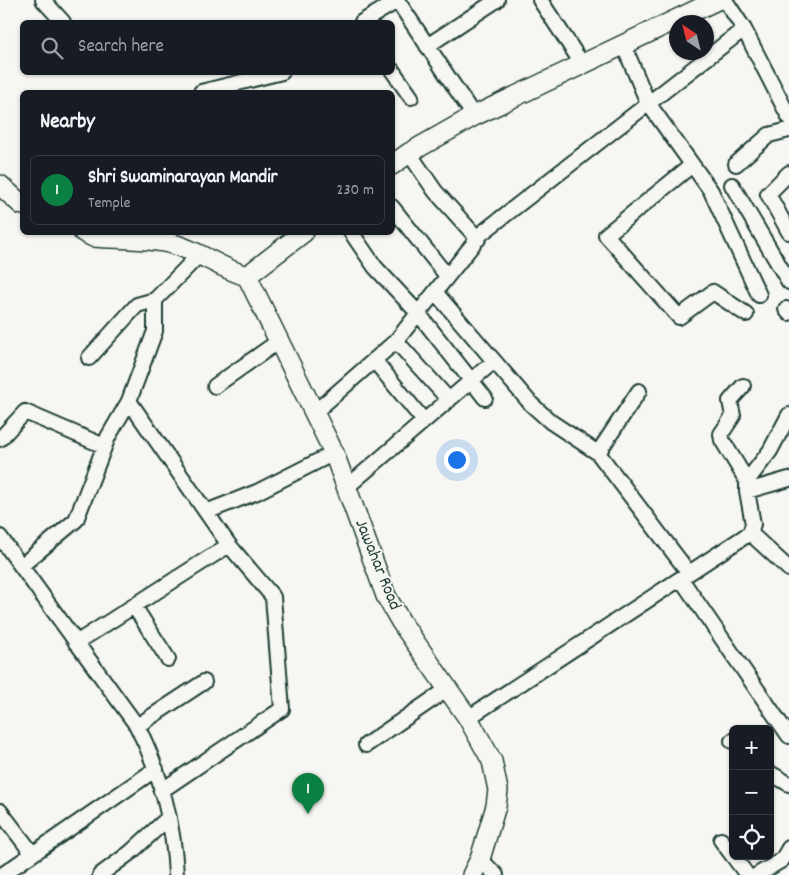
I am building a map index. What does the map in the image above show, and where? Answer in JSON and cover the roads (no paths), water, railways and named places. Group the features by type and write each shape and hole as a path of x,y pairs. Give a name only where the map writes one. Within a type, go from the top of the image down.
{"street":[{"path":"43,0 61,20"},
{"path":"365,20 397,0 474,116"},
{"path":"427,46 496,0"},
{"path":"540,0 583,65"},
{"path":"395,163 474,116 717,0"},
{"path":"725,0 744,29 789,117"},
{"path":"315,412 396,341 478,239 744,29"},
{"path":"624,46 648,103 711,191 759,295"},
{"path":"395,74 410,96"},
{"path":"210,90 278,75"},
{"path":"736,164 769,135 789,130"},
{"path":"409,153 435,191 478,239"},
{"path":"692,165 606,235 679,317 713,292 746,314"},
{"path":"789,173 768,194 789,232"},
{"path":"732,185 789,282"},
{"path":"0,186 20,203"},
{"path":"395,211 447,276"},
{"path":"89,235 93,237 173,244 199,254 230,271 247,276 300,235"},
{"path":"353,235 375,267 418,313 485,398"},
{"path":"89,358 137,305 155,300 199,254"},
{"name":"Jawahar Road","path":"247,276 334,453 386,596 401,622 449,688 492,761 498,790 496,806 476,867"},
{"path":"434,292 493,362 551,422 598,453 685,576 789,736"},
{"path":"21,566 76,520 104,446 129,401 155,331 155,300"},
{"path":"215,386 279,341"},
{"path":"396,341 449,400"},
{"path":"374,360 424,422"},
{"path":"347,487 493,362"},
{"path":"468,718 750,533 754,524 747,486 720,434 733,416 730,401 743,386"},
{"path":"598,453 640,390"},
{"path":"129,401 229,545 273,597 282,709 161,791"},
{"path":"2,432 24,412 104,446"},
{"path":"747,486 770,451 789,415"},
{"path":"206,512 258,492 334,453"},
{"path":"747,486 789,479"},
{"path":"750,533 789,569"},
{"path":"0,537 5,555 21,566 137,726 151,753 156,769 167,819 176,875"},
{"path":"76,643 229,545"},
{"path":"134,606 168,659"},
{"path":"137,726 204,682"},
{"path":"366,745 449,688"},
{"path":"2,875 156,769"},
{"path":"774,775 789,784"},
{"path":"2,816 32,853"},
{"path":"100,875 131,852 167,819"},
{"path":"720,840 729,851"},
{"path":"766,873 782,860 789,848"},
{"path":"736,860 747,875"},
{"path":"476,867 496,875"}],"place":[{"name":"Shri Swaminarayan Mandir","path":"308,814"}]}
